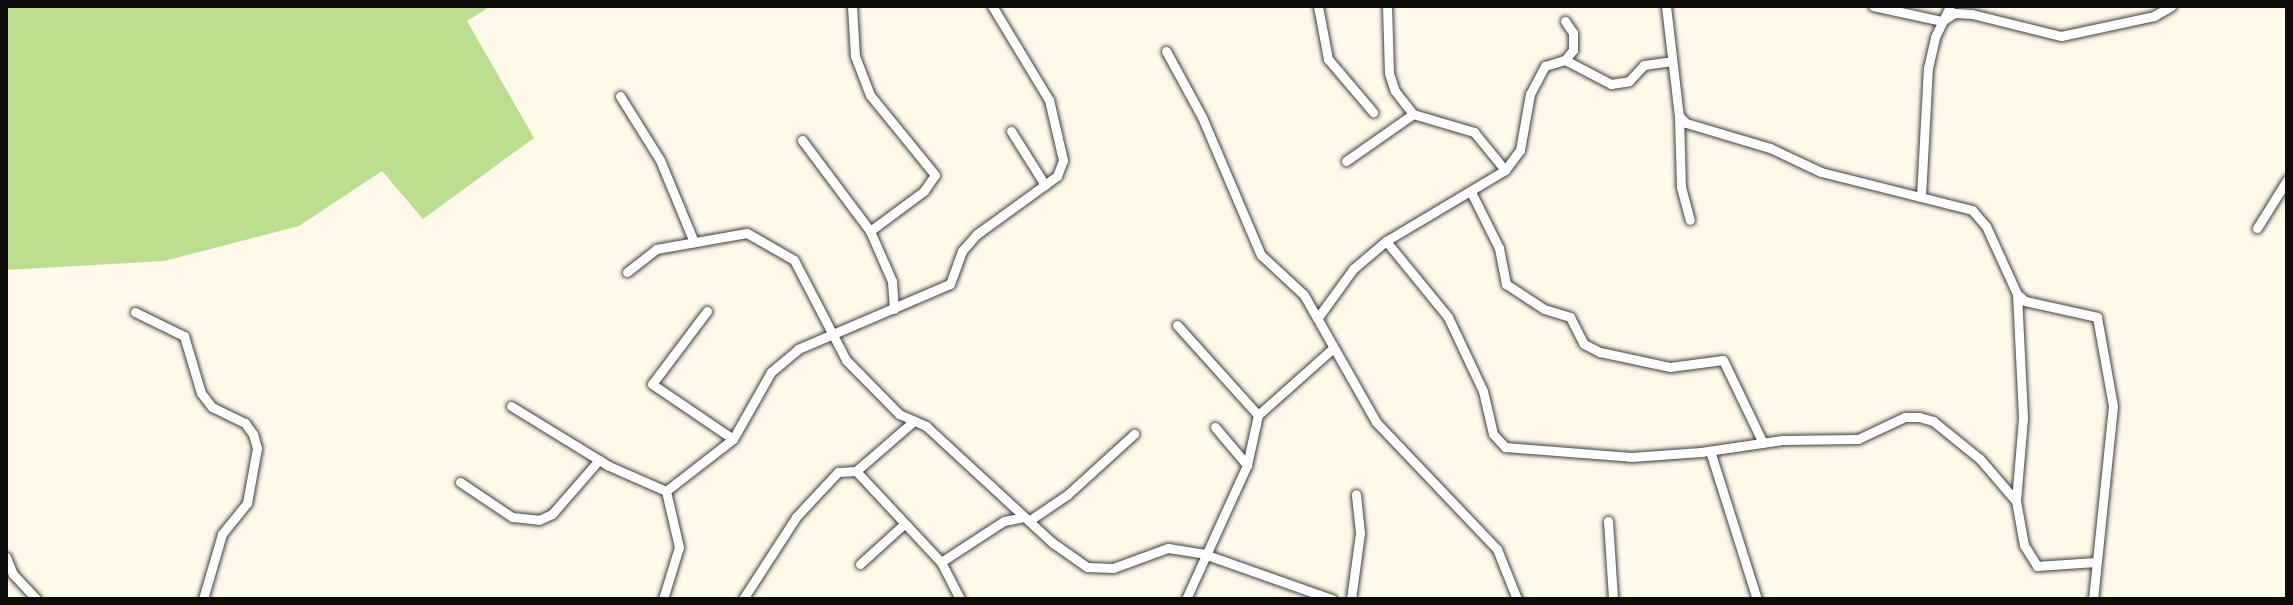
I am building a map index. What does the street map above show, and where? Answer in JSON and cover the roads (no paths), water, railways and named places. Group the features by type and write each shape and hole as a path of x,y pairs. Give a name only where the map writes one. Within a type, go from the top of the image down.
{"street":[{"path":"852,6 855,56 870,95 935,175 924,191 870,231"},
{"path":"666,491 733,439 771,372 798,349 835,338 950,284 962,251 977,234 1057,176 1063,160 1049,100 992,6"},
{"path":"1318,6 1328,59 1373,112"},
{"path":"1387,6 1389,73 1395,91 1413,114 1474,132 1505,170"},
{"path":"1666,6 1679,116 1681,187 1690,220"},
{"path":"1873,6 1942,21 1955,13 1972,14 2061,36 2154,16 2171,6"},
{"path":"1921,196 1928,68 1942,21 1950,6"},
{"path":"1319,316 1353,269 1386,241 1472,194 1505,170 1520,150 1538,80 1545,66 1565,60 1573,50 1573,33 1565,21"},
{"path":"1166,51 1202,117 1251,241 1319,316 1331,350 1376,422 1497,549 1517,599"},
{"path":"1565,60 1611,84 1629,81 1644,65 1672,61"},
{"path":"620,96 660,160 694,242"},
{"path":"1346,161 1413,114"},
{"path":"1679,116 1821,172 1972,210 1986,226 2017,294 2023,418 2016,501 2024,545 2037,566 2095,562"},
{"path":"1011,131 1045,185"},
{"path":"802,140 870,231 892,281 894,309"},
{"path":"2257,228 2287,180"},
{"path":"1472,194 1499,248 1506,284 1544,309 1570,317 1584,344 1600,352 1670,367 1723,360 1763,443"},
{"path":"627,272 656,249 747,233 794,260 846,360 899,414 914,421 1087,567 1113,568 1168,548 1204,554 1332,599"},
{"path":"1386,241 1418,285 1437,300 1464,346 1497,442 1631,457 1763,443 1858,439 1905,417 1919,417 1933,421 1980,459 2016,501"},
{"path":"2017,294 2048,307 2088,311 2097,317 2104,339 2113,406 2093,599"},
{"path":"707,311 652,384 733,439"},
{"path":"135,312 184,336 201,393 212,407 245,423 253,434 257,448 247,503 222,534 203,599"},
{"path":"1177,325 1258,415"},
{"path":"1186,599 1247,465 1258,415 1331,350"},
{"path":"511,406 599,460 666,491"},
{"path":"745,598 796,517 838,472 856,471 914,421"},
{"path":"1215,427 1247,465"},
{"path":"941,562 1004,521 1027,518 1067,495 1134,434"},
{"path":"1710,451 1757,599"},
{"path":"460,482 512,517 539,520 552,514 599,460"},
{"path":"856,471 903,525 941,562 960,599"},
{"path":"663,599 679,547 666,491"},
{"path":"1351,599 1360,533 1356,494"},
{"path":"1608,521 1613,599"},
{"path":"860,564 903,525"},
{"path":"6,557 13,574 36,599"}]}
